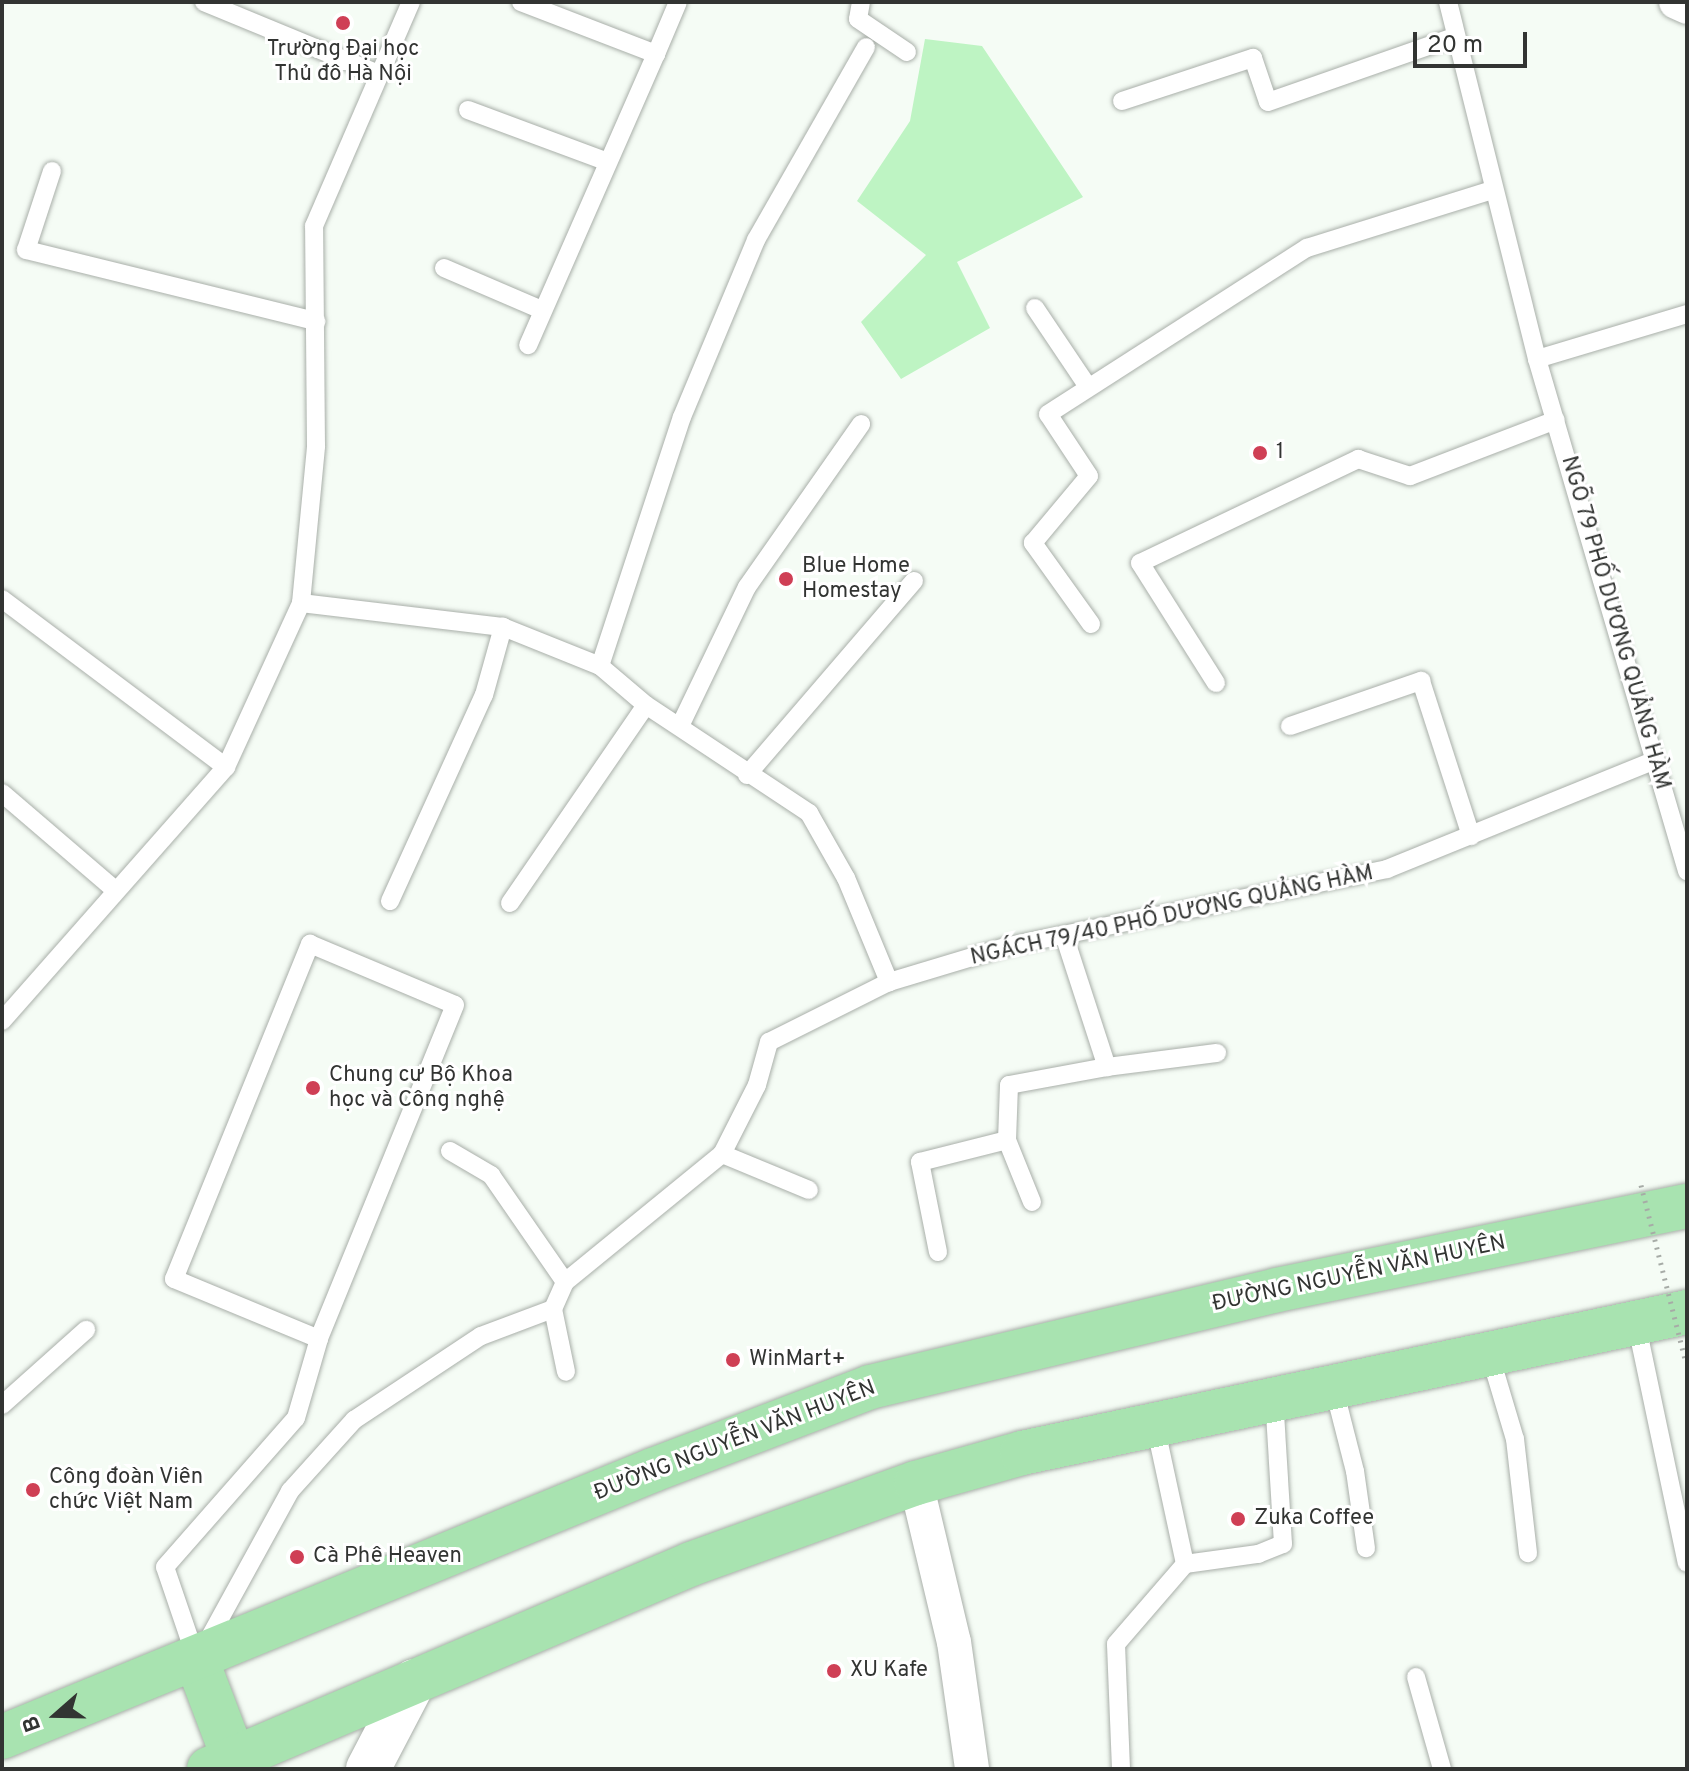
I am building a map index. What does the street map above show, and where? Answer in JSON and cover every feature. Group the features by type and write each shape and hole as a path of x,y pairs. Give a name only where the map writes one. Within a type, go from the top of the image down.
{"main road":[{"name":"ĐƯỜNG NGUYỄN VĂN HUYÊN","path":"2,1737 197,1661 653,1470 870,1387 1277,1290 1687,1206"},
{"path":"197,1661 227,1766 414,1681 691,1564 916,1483 1274,1398 1687,1312"}],"street":[{"path":"1676,2 1687,7"},
{"path":"916,1483 954,1642 972,1769"},
{"path":"368,1769 414,1681"}],"lane":[{"path":"204,2 379,74"},
{"path":"2,1021 226,767 301,603 312,520 316,321 314,226 411,2"},
{"path":"521,2 656,54"},
{"path":"528,345 678,2"},
{"path":"861,2 858,19 907,52"},
{"name":"NGÕ 79 PHỐ DƯƠNG QUẢNG HÀM","path":"1448,2 1492,190 1537,359 1687,871"},
{"path":"1122,101 1253,58 1268,102 1454,37"},
{"path":"600,666 682,417 756,240 866,47"},
{"path":"468,110 608,162"},
{"path":"52,171 26,250 316,321"},
{"path":"1091,624 1033,543 1089,476 1048,414 1307,248 1492,190"},
{"path":"444,268 542,310"},
{"path":"1035,308 1088,387"},
{"path":"1537,359 1687,314"},
{"path":"1216,683 1140,563 1358,459 1410,476 1556,420"},
{"path":"680,726 747,587 861,424"},
{"path":"747,775 914,581"},
{"path":"2,599 226,767"},
{"path":"301,603 503,627 600,666 646,705 747,775 809,813 846,878 889,982"},
{"path":"390,901 484,695 503,627"},
{"path":"1290,726 1421,681 1471,836"},
{"path":"510,903 646,705"},
{"name":"NGÁCH 79/40 PHỐ DƯƠNG QUẢNG HÀM","path":"553,1309 565,1282 722,1154 757,1085 769,1042 889,982 1009,946 1065,938 1387,869 1656,760"},
{"path":"2,793 115,890"},
{"path":"1065,938 1107,1067"},
{"path":"197,1661 165,1567 296,1418 319,1339 455,1005 310,944 174,1279 319,1339"},
{"path":"1032,1202 1007,1140 1009,1085 1107,1067 1217,1053"},
{"path":"938,1252 920,1162 1007,1140"},
{"path":"450,1151 491,1175 565,1282"},
{"path":"722,1154 809,1190"},
{"path":"197,1661 290,1491 354,1420 481,1336 553,1309 566,1372"},
{"path":"1636,1322 1687,1563"},
{"path":"2,1405 86,1330"},
{"path":"1489,1352 1515,1439 1528,1553"},
{"path":"1333,1385 1355,1471 1366,1548"},
{"path":"1121,1769 1116,1644 1185,1564 1258,1554 1283,1544 1274,1398"},
{"path":"1155,1425 1185,1564"},
{"path":"1416,1677 1442,1769"}],"path":[{"path":"1641,1185 1687,1363"}],"green space":[{"path":"925,39 982,46 1083,197 957,262 990,328 901,379 861,322 926,255 857,201 910,121"}],"place":[{"name":"Trường Đại học Thủ đô Hà Nội","path":"343,23"},
{"name":"1","path":"1260,453"},
{"name":"Blue Home Homestay","path":"786,579"},
{"name":"Chung cư Bộ Khoa học và Công nghệ","path":"313,1088"},
{"name":"WinMart+","path":"733,1360"},
{"name":"Công đoàn Viên chức Việt Nam","path":"33,1490"},
{"name":"Zuka Coffee","path":"1238,1519"},
{"name":"Cà Phê Heaven","path":"297,1557"},
{"name":"XU Kafe","path":"834,1671"}]}
